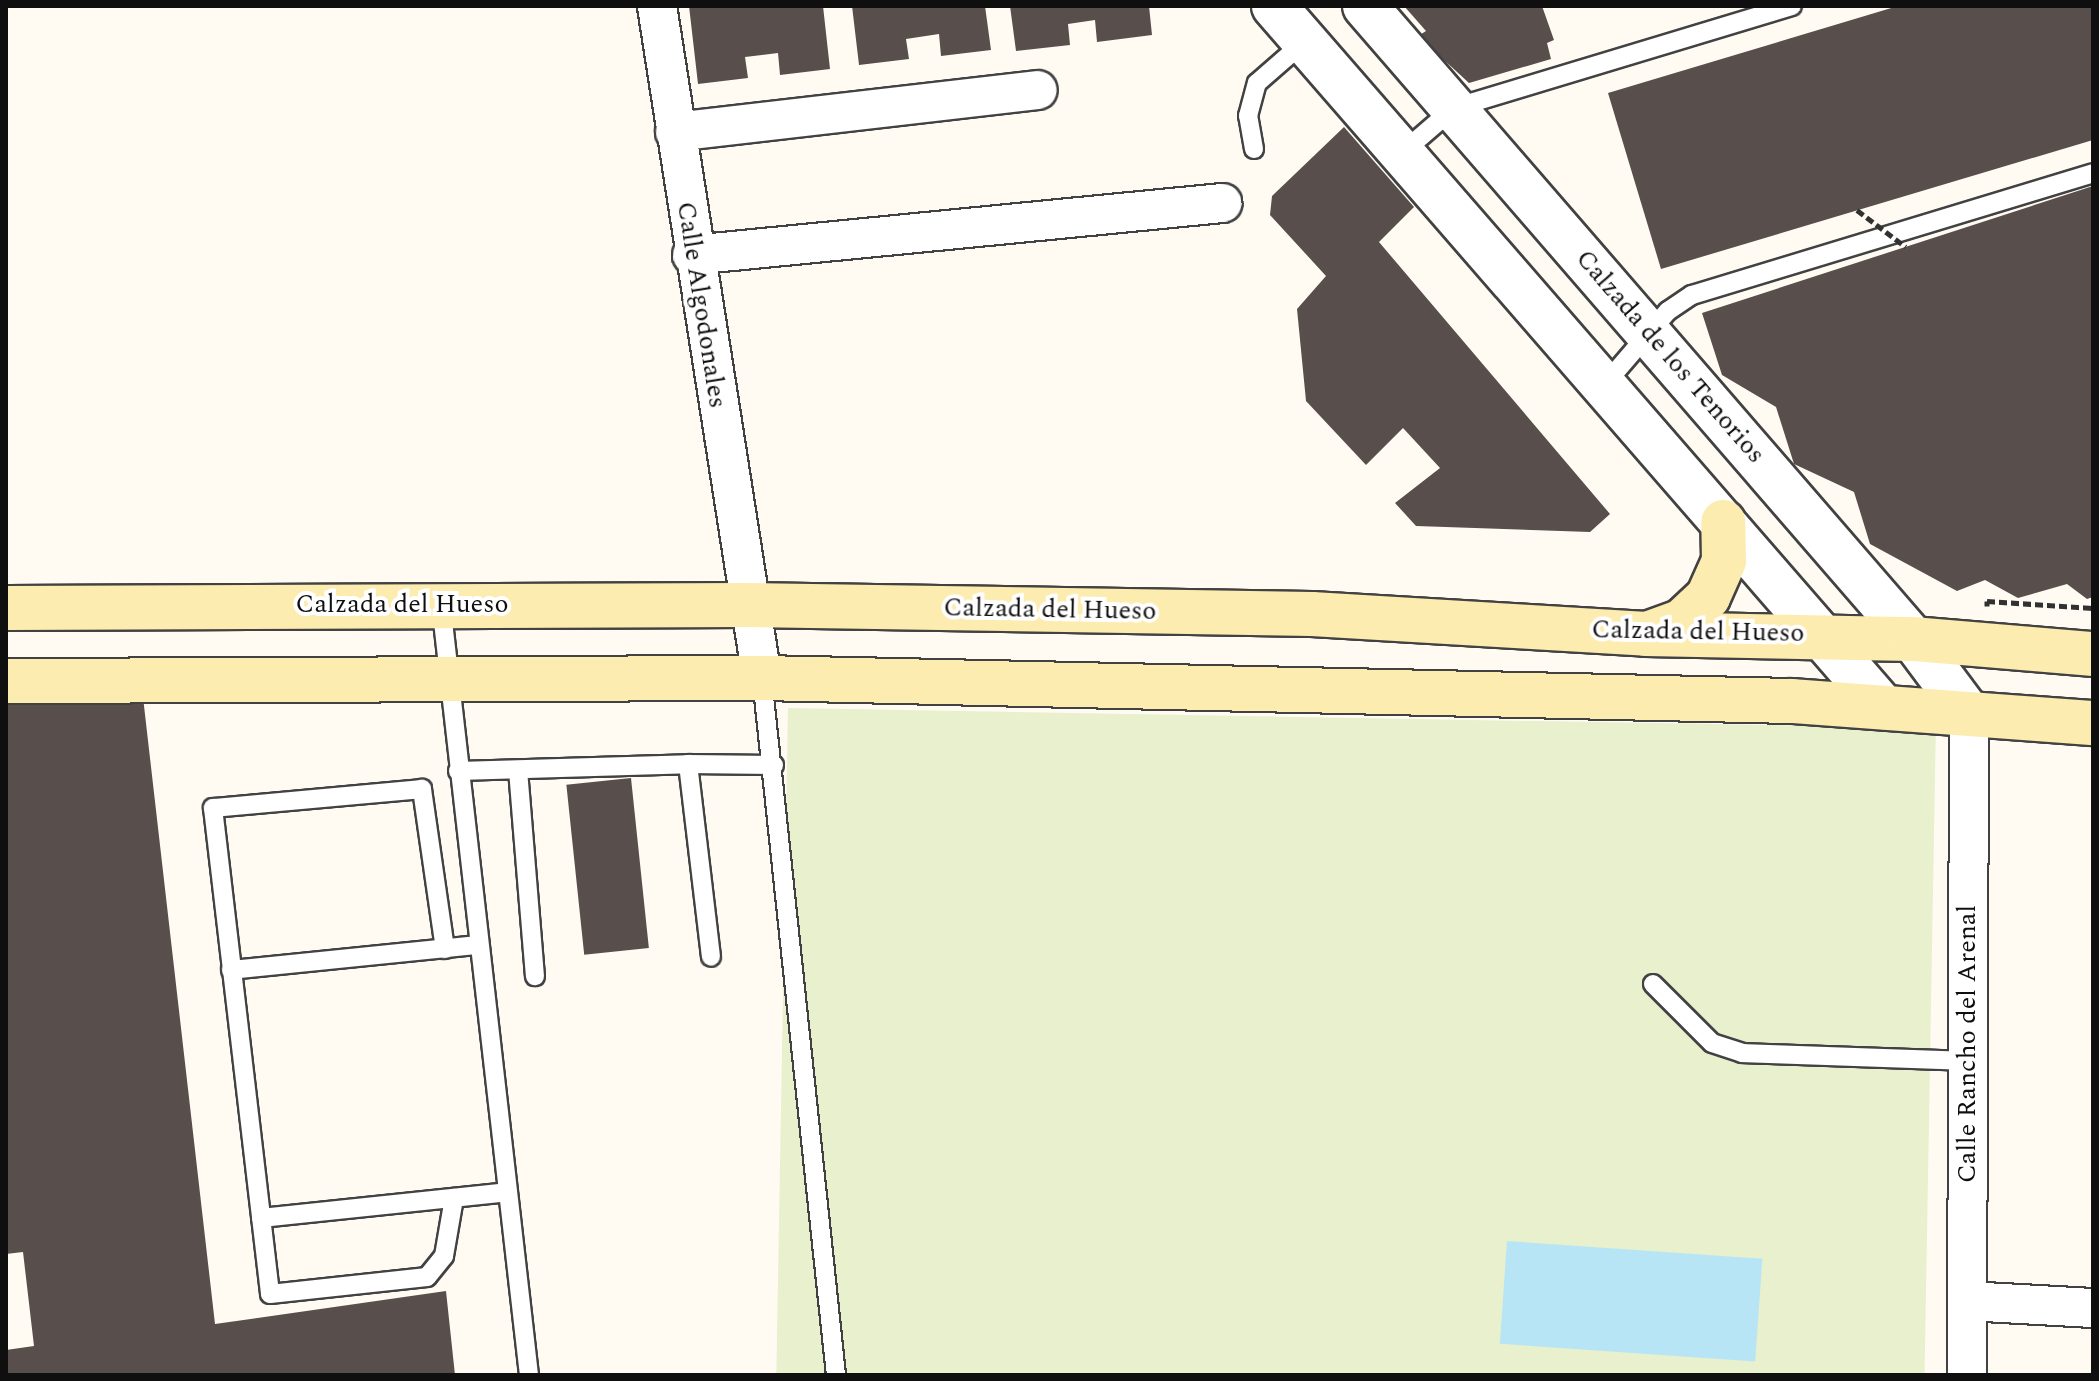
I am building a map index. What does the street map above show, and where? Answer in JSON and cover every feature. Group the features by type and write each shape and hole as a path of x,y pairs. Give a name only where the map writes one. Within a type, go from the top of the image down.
{"main road":[{"path":"1646,634 1681,622 1708,597 1724,561 1723,522"},
{"name":"Calzada del Hueso","path":"6,608 747,605 1312,614 1646,634 1913,639 2093,654"},
{"path":"6,681 762,678 1883,707 2093,723"}],"street":[{"name":"Calle Algodonales","path":"657,6 692,255 747,605 762,678"},
{"path":"1274,6 1606,383 1883,707"},
{"name":"Calzada de los Tenorios","path":"1365,6 1913,639 1969,714"},
{"path":"675,132 1038,90"},
{"path":"692,255 1222,203"},
{"name":"Calle Rancho del Arenal","path":"1967,1375 1969,714"},
{"path":"1967,1301 2093,1308"}],"lane":[{"path":"1403,152 1454,108 1792,6"},
{"path":"1254,149 1248,116 1257,83 1304,42"},
{"path":"1606,383 1649,332 1692,295 2093,173"},
{"path":"441,604 477,945 529,1375"},
{"path":"762,678 774,765 836,1375"},
{"path":"458,771 688,764 774,765"},
{"path":"688,764 711,957"},
{"path":"518,770 535,976"},
{"path":"445,949 422,789 213,808 270,1294 427,1277 444,1256 454,1198"},
{"path":"231,970 477,945"},
{"path":"1653,984 1700,1034 1742,1053 1968,1061"},
{"path":"261,1218 507,1192"}],"path":[{"path":"1857,210 1906,247"},
{"path":"1987,614 1987,601 2093,608"}],"green space":[{"path":"788,708 1936,728 1925,1375 776,1375"}],"water":[{"path":"1507,1241 1762,1259 1755,1362 1500,1344"}],"building":[{"path":"689,6 823,6 830,69 780,75 778,53 745,57 748,78 698,84"},
{"path":"852,6 985,6 991,50 941,56 939,34 906,39 909,59 859,65"},
{"path":"1010,6 1149,6 1152,35 1097,42 1095,20 1068,24 1070,45 1016,51"},
{"path":"1404,6 1542,6 1554,40 1547,43 1551,59 1469,83 1418,36 1426,31"},
{"path":"1898,6 2093,6 2093,140 1661,269 1608,93"},
{"path":"1344,127 1414,207 1379,242 1610,514 1590,532 1416,526 1395,503 1440,468 1403,428 1366,465 1306,401 1297,309 1326,276 1270,215 1272,196"},
{"path":"2093,186 2093,597 2087,599 2067,584 2018,598 1985,580 1957,591 1870,544 1854,492 1794,464 1776,407 1722,375 1702,313"},
{"path":"143,697 215,1324 446,1291 455,1375 6,1375 6,1350 34,1346 23,1252 6,1254 6,698"},
{"path":"631,778 649,948 584,955 566,785"}]}
